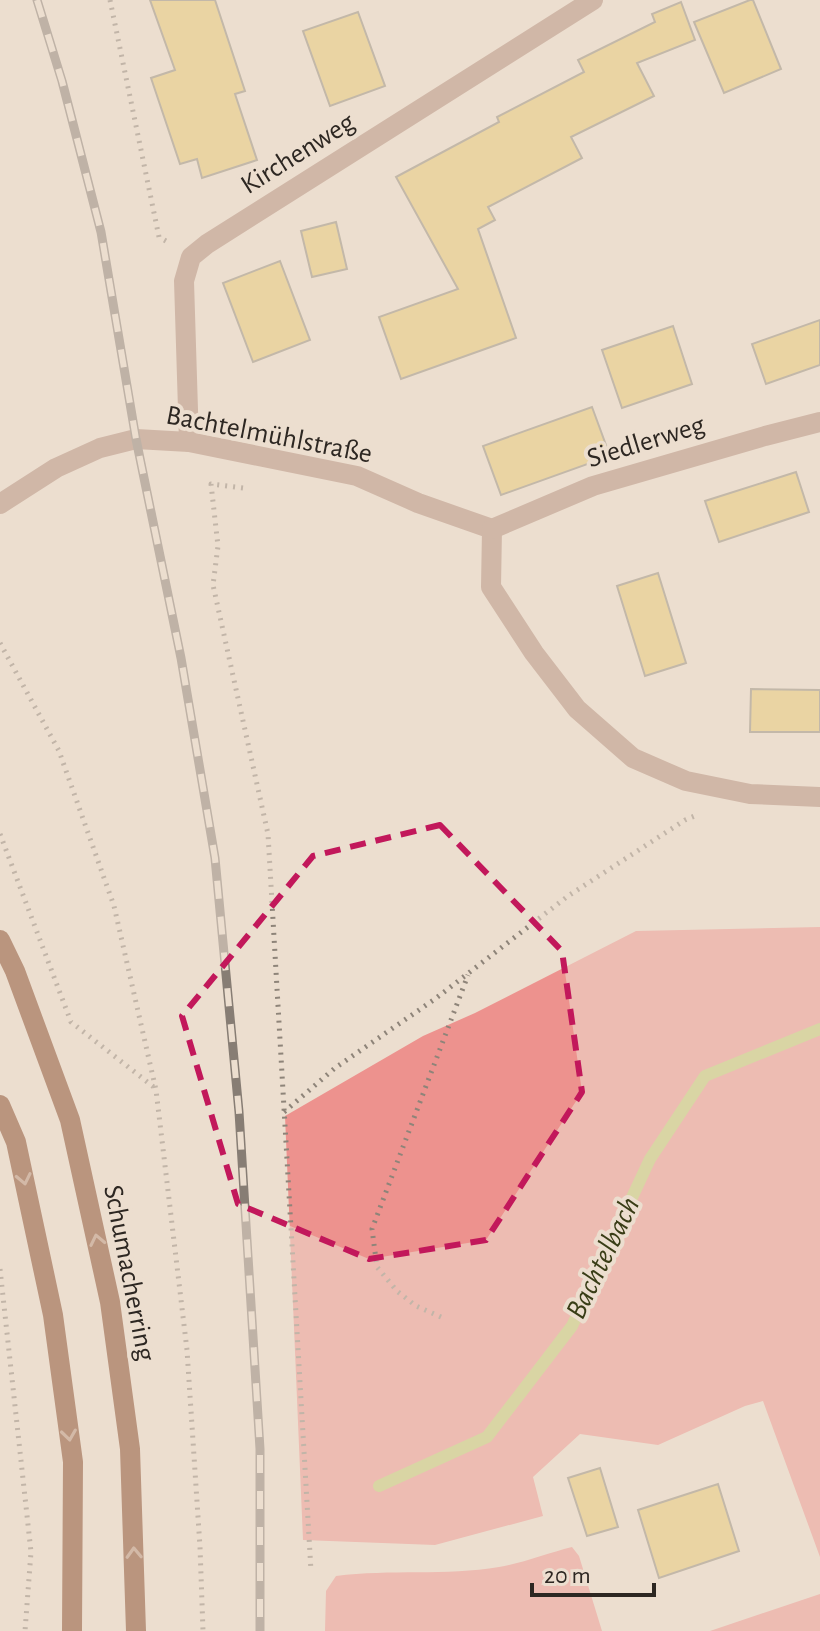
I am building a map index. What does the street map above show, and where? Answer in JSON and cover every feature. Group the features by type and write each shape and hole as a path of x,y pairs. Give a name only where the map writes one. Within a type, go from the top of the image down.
{"main road":[{"name":"Schumacherring","path":"0,940 15,971 70,1120 110,1302 130,1449 136,1631"},
{"path":"0,1105 16,1142 53,1315 73,1462 72,1631"}],"street":[{"name":"Kirchenweg","path":"191,257 593,0"},
{"path":"189,442 184,281 191,257"},
{"name":"Siedlerweg","path":"492,529 593,486 820,422"},
{"name":"Bachtelmühlstraße","path":"0,504 56,468 100,448 136,439 189,442 357,476 418,503 492,529"},
{"path":"492,529 491,587 534,653 577,709 633,758 686,781 750,794 820,797"}],"path":[{"path":"110,0 159,237 191,257"},
{"path":"257,489 211,484 218,546 213,585 268,834 311,1571"},
{"path":"0,643 59,751 114,906 156,1090 187,1350 203,1631"},
{"path":"284,1112 335,1068 435,999 568,896 685,820 698,815"},
{"path":"0,834 71,1022 156,1090"},
{"path":"441,1317 416,1306 397,1291 377,1267 372,1229 468,974"},
{"path":"0,1269 31,1552 25,1631"}],"highlighted area":[{"path":"440,825 562,951 582,1092 486,1240 369,1259 238,1204 182,1016 313,856"}],"shaded area":[{"path":"820,927 820,1557 763,1401 658,1445 580,1434 533,1477 543,1516 435,1545 303,1540 285,1116 423,1036 636,931"},
{"path":"572,1547 579,1556 602,1631 325,1631 326,1591 336,1576 479,1570"},
{"path":"820,1594 820,1631 710,1631"}],"building":[{"path":"150,0 215,0 245,91 235,94 257,160 202,178 197,159 180,164 151,78 175,70"},
{"path":"753,0 781,69 724,93 694,22"},
{"path":"681,2 695,40 637,63 654,96 571,137 582,158 488,207 495,220 478,229 516,338 401,379 379,317 458,289 396,177 499,122 497,117 584,72 578,60 655,22 652,14"},
{"path":"358,12 385,86 330,106 303,31"},
{"path":"336,222 347,269 312,277 301,231"},
{"path":"280,261 310,340 253,362 223,283"},
{"path":"820,320 820,365 766,384 752,344"},
{"path":"673,326 692,384 622,408 602,350"},
{"path":"592,407 610,456 501,495 483,446"},
{"path":"796,472 809,512 719,542 705,501"},
{"path":"658,573 686,663 645,676 617,586"},
{"path":"751,689 820,690 820,732 750,732"},
{"path":"600,1468 618,1527 587,1536 568,1478"},
{"path":"718,1484 739,1551 659,1578 638,1510"}],"waterway":[{"name":"Bachtelbach","path":"379,1486 487,1437 572,1326 650,1159 705,1076 820,1029"}],"railway":[{"path":"37,0 62,81 101,232 136,439 181,658 215,858 239,1112 260,1449 260,1631"}]}
